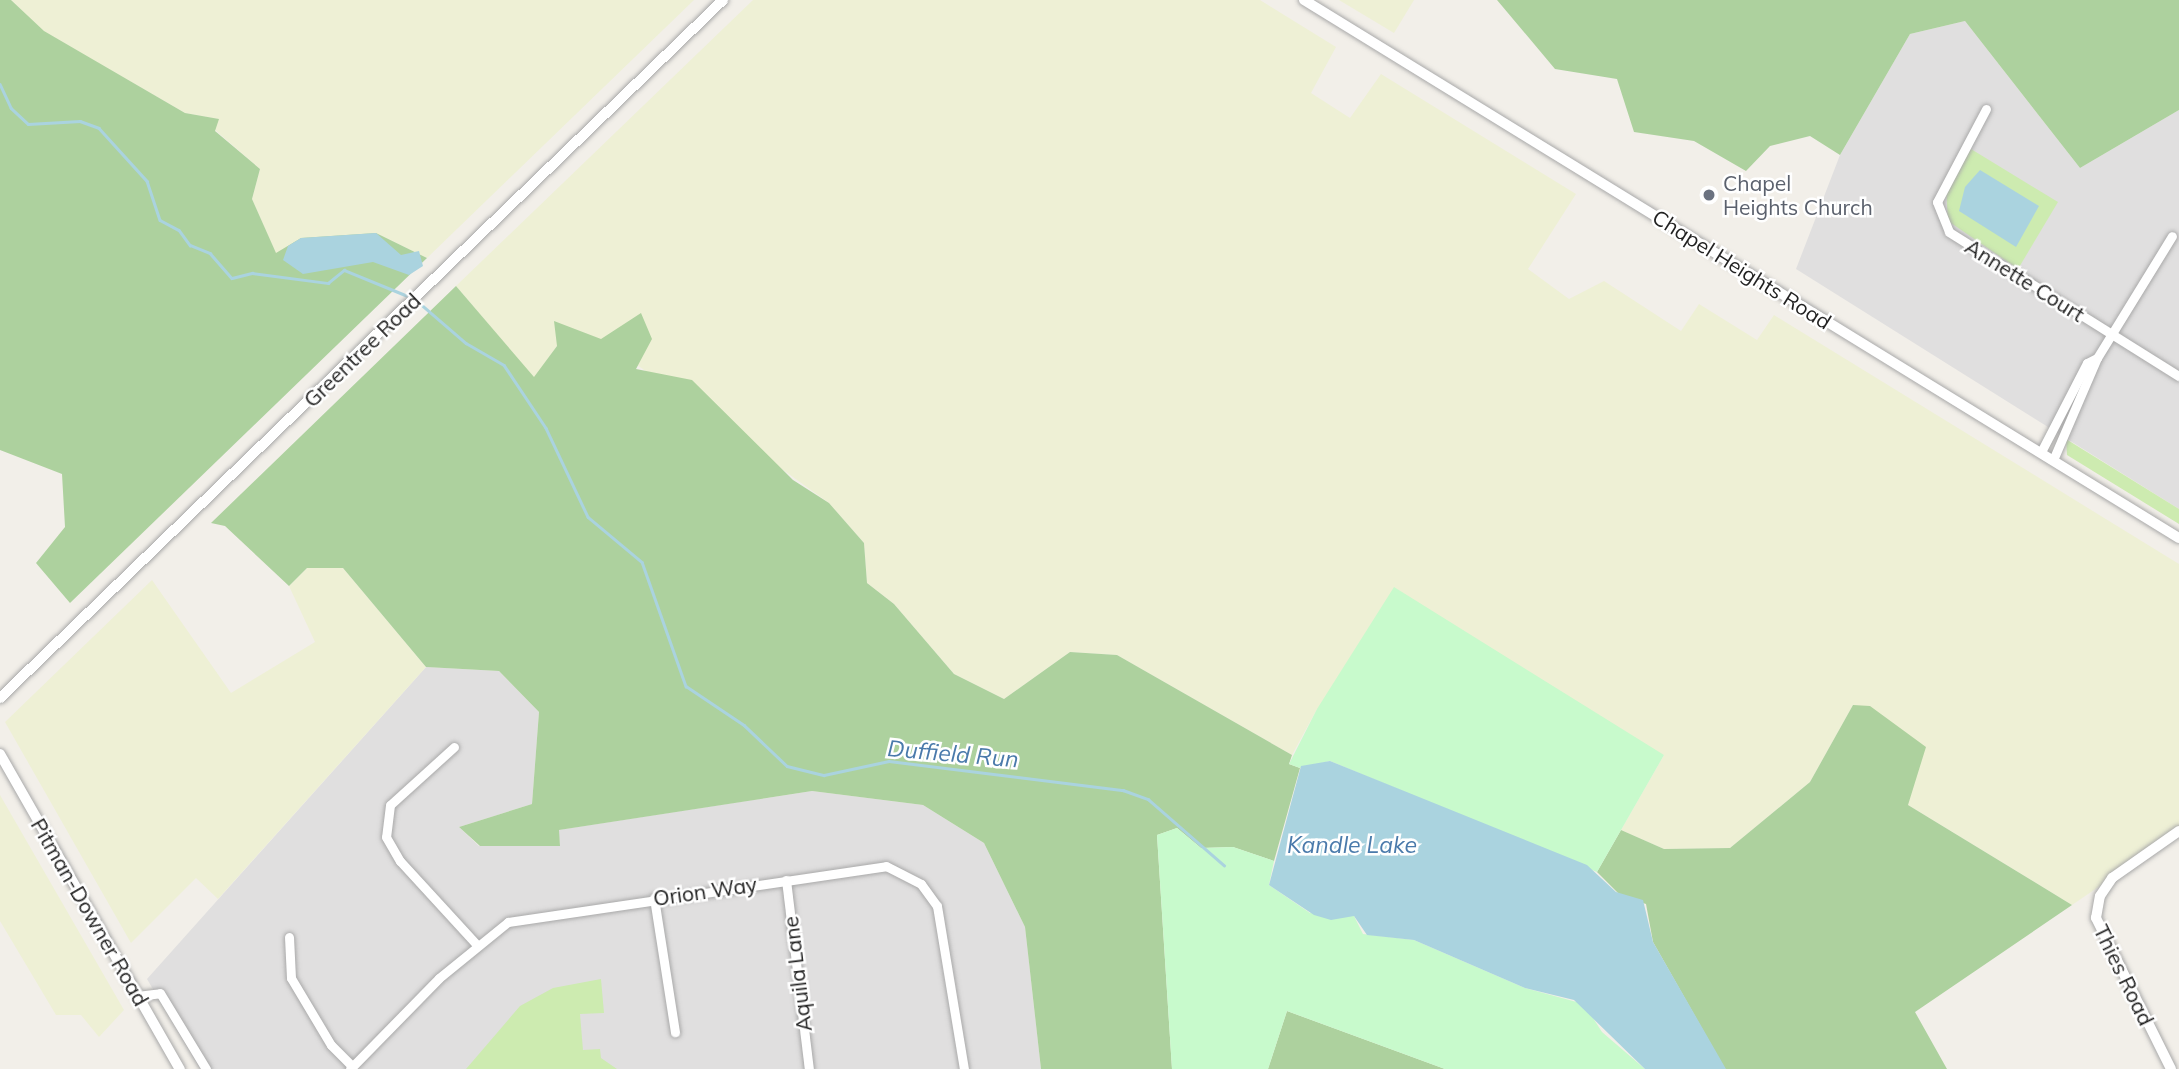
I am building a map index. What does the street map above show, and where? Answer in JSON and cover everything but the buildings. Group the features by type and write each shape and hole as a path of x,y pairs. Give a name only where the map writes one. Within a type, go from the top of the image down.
{"street":[{"name":"Greentree Road","path":"0,698 723,0"},
{"name":"Chapel Heights Road","path":"1304,0 2179,538"},
{"name":"Annette Court","path":"1986,109 1943,183 1937,202 1940,219 1969,247 2112,335"},
{"path":"2053,460 2097,358 2172,236"},
{"path":"2112,335 2179,376"},
{"path":"2041,452 2087,363 2097,358"},
{"path":"454,747 390,805 386,837 400,861 476,944"},
{"name":"Pitman-Downer Road","path":"0,754 180,1069"},
{"name":"Thies Road","path":"2171,1069 2096,918 2099,896 2112,878 2179,831"},
{"name":"Orion Way","path":"351,1067 476,944 521,918 886,866 932,895 941,920 964,1069"},
{"name":"Aquila Lane","path":"786,880 808,1069"},
{"path":"654,898 676,1032"},
{"path":"289,937 296,987 331,1045 351,1067"},
{"path":"137,996 160,993 206,1069"}],"shaded area":[{"path":"1965,21 2080,168 2179,110 2179,509 1796,269 1840,155 1910,34"},
{"path":"426,667 499,671 539,712 532,804 459,827 479,846 560,845 558,830 812,791 923,805 984,843 1025,927 1041,1069 200,1069 147,979"}],"green space":[{"path":"0,0 11,0 44,31 185,113 219,119 215,131 260,169 252,199 276,253 301,238 376,233 427,258 70,603 36,563 65,527 62,474 0,450"},
{"path":"11,0 694,0 427,258 376,233 276,254 252,199 260,169 215,130 218,119 185,113 43,31"},
{"path":"753,0 1260,0 1336,47 1311,93 1350,118 1381,74 1576,194 1528,269 1569,299 1604,281 1681,331 1699,304 1757,340 1774,315 2179,564 2179,832 2072,905 1908,805 1853,705 1810,782 1730,848 1664,849 1621,830 1664,755 1317,709 1292,755 1117,655 1070,652 1004,699 954,674 894,604 867,583 864,543 829,503 601,339 557,346 534,378 456,286"},
{"path":"1339,0 1414,0 1394,33"},
{"path":"1497,0 2179,0 2179,110 2080,168 1965,21 1910,34 1840,155 1810,136 1770,146 1746,171 1694,141 1634,132 1617,79 1555,69"},
{"path":"1971,149 2058,202 2018,269 1948,221 1946,188"},
{"path":"456,286 534,377 557,346 554,321 601,339 641,313 652,339 636,369 692,380 793,480 829,503 864,543 867,583 894,604 954,674 1004,699 1070,652 1117,655 1292,755 1289,764 1300,768 1274,861 1233,847 1201,848 1177,828 1157,835 1172,1069 1041,1069 1025,927 984,843 923,805 812,791 559,830 560,846 480,846 459,827 532,804 539,712 499,671 426,667 343,568 307,568 289,586 225,526 211,523"},
{"path":"2066,439 2179,509 2179,524 2067,455"},
{"path":"307,568 343,568 426,667 218,899 196,878 131,943 5,722 152,580 231,693 315,642 289,586"},
{"path":"1394,587 1664,755 1597,872 1330,761 1300,768 1289,764 1317,709"},
{"path":"1853,705 1870,706 1926,747 1908,805 2072,905 1915,1012 1947,1069 1725,1069 1653,942 1646,904 1621,896 1597,872 1621,830 1664,849 1730,848 1810,782"},
{"path":"0,795 124,1010 99,1037 81,1015 56,1015 0,921"},
{"path":"1177,828 1201,848 1233,847 1274,861 1269,885 1310,913 1354,916 1363,934 1414,940 1525,988 1584,1004 1602,1032 1645,1069 1445,1069 1287,1011 1268,1069 1172,1069 1157,835"},
{"path":"601,979 604,1013 580,1014 583,1050 600,1049 601,1058 617,1069 466,1069 520,1006 553,988"},
{"path":"1287,1011 1445,1069 1268,1069"}],"water":[{"path":"1980,170 2039,206 2016,247 1959,211 1965,187"},
{"path":"376,233 401,255 419,251 423,266 409,275 373,262 303,274 283,260 288,246 301,238"},
{"name":"Kandle Lake","path":"1330,761 1587,865 1616,892 1643,900 1653,942 1726,1069 1645,1069 1574,1000 1525,988 1414,940 1367,935 1354,916 1331,920 1314,915 1269,885 1301,766"}],"waterway":[{"name":"Duffield Run","path":"0,84 11,108 28,124 80,121 99,128 147,181 160,220 179,230 190,245 210,253 232,278 252,273 328,283 344,270 410,297"},
{"name":"Duffield Run","path":"416,300 466,343 504,365 546,428 588,517 642,562 686,686 744,725 787,766 824,775 889,761 1123,790 1148,799 1224,865"}],"place":[{"name":"Chapel Heights Church","path":"1709,195"}]}
